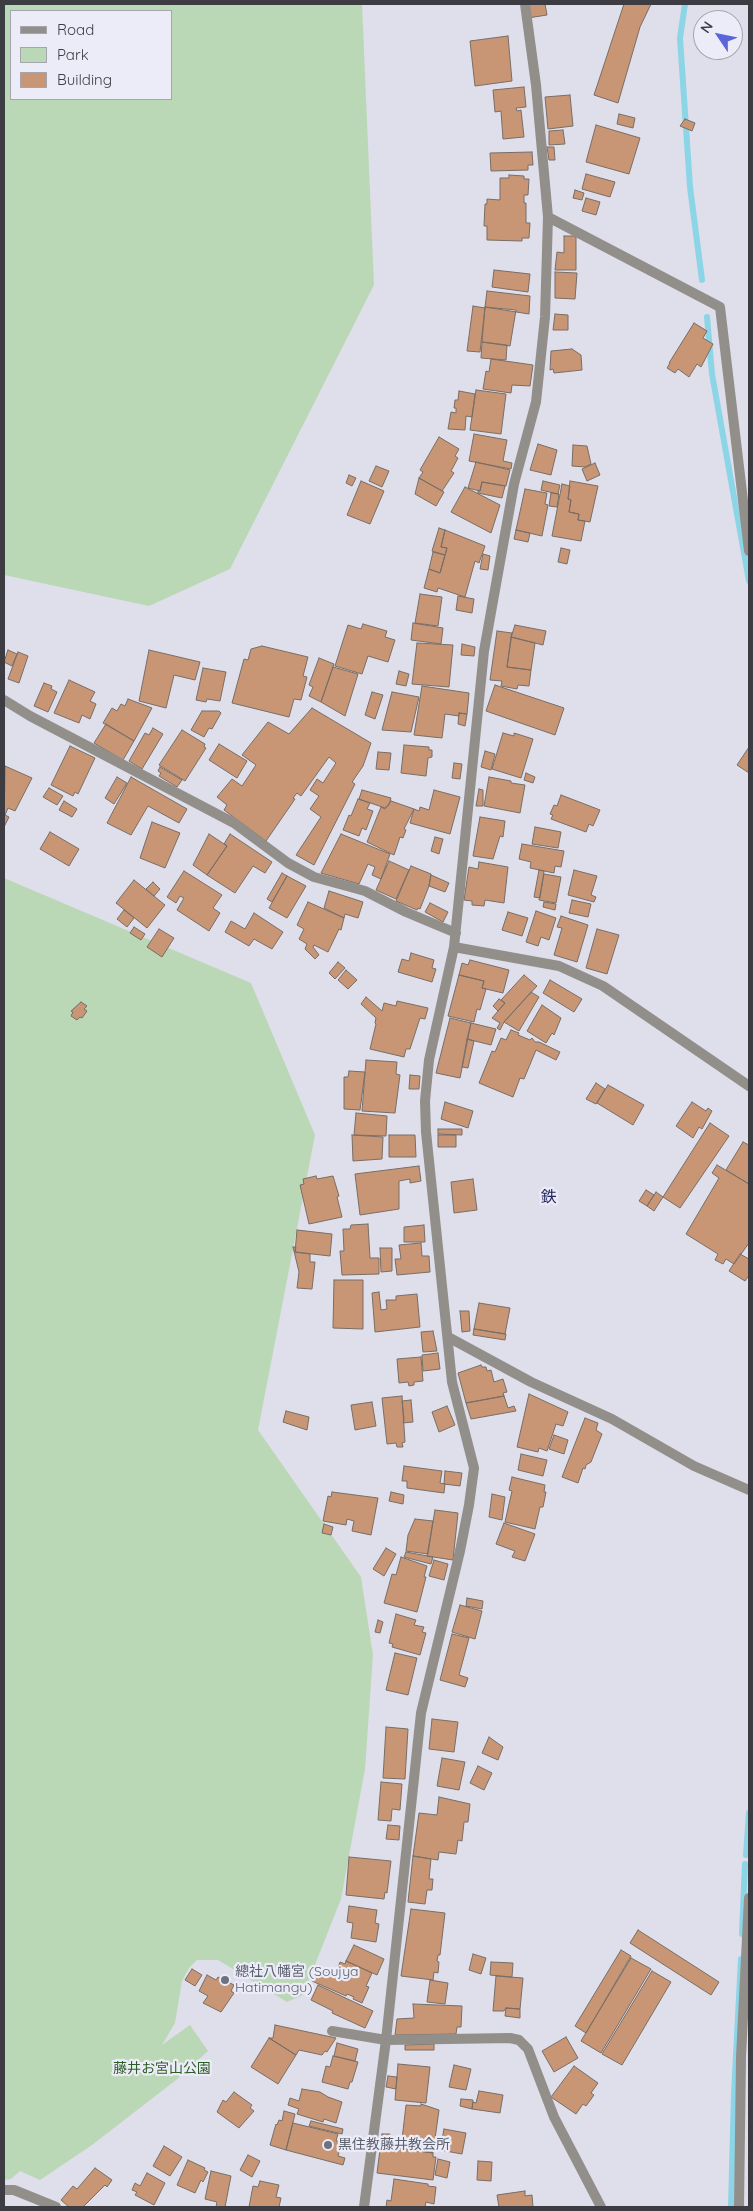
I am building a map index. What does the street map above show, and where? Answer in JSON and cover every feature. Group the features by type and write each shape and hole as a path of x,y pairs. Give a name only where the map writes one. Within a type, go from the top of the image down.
{"street":[{"path":"364,2207 386,2040 420,1713 460,1551 474,1468 452,1382 426,1132 425,1101 429,1060 456,933 484,651 514,484 536,402 545,317 548,217 536,85 525,4"},
{"path":"548,217 720,307 749,551"},
{"path":"4,700 30,716 234,823 288,863 314,877 365,891 406,912 456,933"},
{"path":"454,947 559,966 603,986 749,1086"},
{"path":"448,1337 531,1382 612,1419 694,1466 749,1490"},
{"path":"739,2207 741,2057 749,1898"},
{"path":"332,2031 386,2040 510,2038 519,2040 528,2049 554,2117 601,2207"},
{"path":"4,2190 14,2190 56,2207"}],"green space":[{"path":"4,4 362,4 374,285 230,569 149,606 4,575"},
{"name":"藤井お宮山公園","path":"4,878 251,983 315,1135 258,1430 361,1577 373,1655 365,1769 341,1899 303,1995 287,2002 218,1960 197,1960 189,1968 182,1981 175,2023 162,2045 190,2025 208,2051 176,2080 92,2145 40,2180 20,2171 11,2179 4,2180"}],"building":[{"path":"526,4 545,4 547,15 528,18"},
{"path":"624,4 651,4 640,27 618,103 594,95"},
{"path":"508,36 512,81 475,86 470,41"},
{"path":"524,87 526,107 516,108 517,111 521,110 524,137 503,139 501,111 495,112 493,90"},
{"path":"570,95 573,126 548,129 545,97"},
{"path":"619,114 635,118 633,128 617,124"},
{"path":"685,119 695,123 692,131 680,126"},
{"path":"596,125 640,138 629,174 586,162"},
{"path":"563,130 565,144 549,145 549,131"},
{"path":"547,147 554,147 555,160 549,160"},
{"path":"532,152 533,165 528,165 528,170 491,171 490,153"},
{"path":"586,174 615,182 610,197 582,189"},
{"path":"509,175 524,176 524,179 529,179 528,195 524,195 524,203 526,203 526,223 530,223 529,238 522,238 522,241 487,240 487,226 484,226 485,204 487,204 487,199 500,200 500,178 509,178"},
{"path":"575,190 584,193 582,200 573,198"},
{"path":"586,198 600,202 596,215 582,211"},
{"path":"564,236 576,236 576,270 555,270 557,252 564,253"},
{"path":"494,270 530,274 528,292 492,287"},
{"path":"555,272 577,273 575,299 555,298"},
{"path":"487,291 530,296 529,314 485,307"},
{"path":"473,306 485,308 480,352 467,351"},
{"path":"485,307 516,310 510,346 482,342"},
{"path":"555,314 568,315 568,330 553,330"},
{"path":"694,323 707,331 703,338 713,344 701,367 697,364 689,377 678,369 675,373 667,368"},
{"path":"482,342 507,345 506,360 481,358"},
{"path":"572,349 581,355 582,370 554,373 553,369 550,370 551,351"},
{"path":"491,359 533,365 530,386 512,385 511,393 483,389 486,371 489,372"},
{"path":"476,390 506,394 501,434 470,430"},
{"path":"459,391 475,394 472,417 466,416 465,430 448,429 451,412 456,413 456,408 454,408 455,400 458,400"},
{"path":"474,434 507,440 503,461 512,463 511,469 469,461"},
{"path":"439,437 459,449 455,456 458,458 451,471 454,473 442,491 419,478 423,472 420,470"},
{"path":"538,444 557,450 551,475 530,470"},
{"path":"573,445 587,446 591,464 585,467 572,466"},
{"path":"476,462 510,470 506,486 482,482 480,491 468,488"},
{"path":"595,463 600,475 587,481 582,469"},
{"path":"376,466 389,471 382,487 369,481"},
{"path":"349,475 356,478 352,486 346,483"},
{"path":"419,478 444,492 436,506 415,494"},
{"path":"361,481 384,491 370,524 347,515"},
{"path":"543,481 560,485 558,494 541,490"},
{"path":"570,481 598,486 590,522 578,520 579,514 569,512 571,500 568,499"},
{"path":"482,482 505,486 502,498 478,493"},
{"path":"562,484 570,486 568,499 571,500 569,512 579,514 578,520 585,521 581,541 552,536"},
{"path":"465,487 500,505 491,533 451,512"},
{"path":"525,489 547,493 545,504 548,505 542,536 516,530"},
{"path":"551,493 559,494 557,507 549,506"},
{"path":"439,528 445,530 441,547 447,548 445,555 432,551"},
{"path":"445,530 485,546 479,563 475,561 465,597 438,588 437,592 424,588 429,569 440,573 447,548 441,547"},
{"path":"516,530 530,533 528,542 514,539"},
{"path":"561,548 570,550 567,564 558,562"},
{"path":"433,552 445,555 440,573 429,569"},
{"path":"483,554 490,556 488,570 480,569"},
{"path":"420,594 442,597 438,626 415,623"},
{"path":"458,596 474,599 472,613 456,610"},
{"path":"413,623 443,628 441,644 411,640"},
{"path":"363,624 387,631 385,637 395,640 388,662 368,656 362,674 335,666 348,625 361,629"},
{"path":"515,625 546,631 543,645 511,637"},
{"path":"497,631 512,633 507,667 531,670 529,686 518,685 517,689 501,686 502,681 490,680"},
{"path":"511,637 535,643 531,670 507,667"},
{"path":"417,643 453,645 449,687 412,684"},
{"path":"462,644 475,647 474,656 461,655"},
{"path":"262,646 308,657 303,676 307,677 301,700 294,699 289,717 232,703 244,659 248,660 251,649"},
{"path":"8,650 17,654 12,666 4,662"},
{"path":"149,650 200,662 195,680 174,675 166,708 139,701"},
{"path":"18,652 28,656 19,683 8,679"},
{"path":"319,658 334,664 321,702 309,696 313,687 309,685"},
{"path":"333,667 358,674 345,716 321,702"},
{"path":"203,668 226,672 220,701 207,699 206,702 196,700"},
{"path":"399,671 409,674 406,686 396,684"},
{"path":"69,680 95,692 90,701 96,704 90,719 82,715 79,723 54,713"},
{"path":"44,683 52,686 51,689 57,692 48,712 34,706"},
{"path":"495,685 564,708 555,735 486,711"},
{"path":"422,686 469,693 467,714 459,713 459,716 445,714 442,738 414,735"},
{"path":"372,692 383,695 375,719 365,715"},
{"path":"392,692 419,697 411,732 382,730"},
{"path":"128,699 152,708 134,741 103,723 112,708 117,711 121,704 125,706"},
{"path":"312,708 371,743 363,766 352,782 355,784 314,865 296,855 321,817 310,809 319,796 310,790 317,779 323,783 336,763 329,757 301,796 297,793 293,798 295,799 266,841 224,810 227,805 217,797 232,779 242,786 256,765 242,755 268,722 289,734"},
{"path":"202,711 219,711 221,713 212,729 209,728 204,737 191,730"},
{"path":"459,713 467,714 465,726 458,724"},
{"path":"106,724 134,741 123,760 94,743"},
{"path":"153,728 163,734 142,769 129,761 145,733 149,735"},
{"path":"182,730 205,744 204,747 206,748 185,781 159,765"},
{"path":"503,733 514,736 514,733 533,739 521,778 492,769"},
{"path":"219,744 247,761 237,778 209,760"},
{"path":"404,745 429,747 429,750 432,750 432,757 428,758 426,776 401,773"},
{"path":"70,746 95,758 78,794 75,792 73,796 51,785"},
{"path":"749,747 749,773 737,765"},
{"path":"485,751 495,754 491,770 481,767"},
{"path":"378,752 391,753 389,770 376,769"},
{"path":"454,763 462,764 460,779 452,778"},
{"path":"5,766 32,778 15,811 8,808 5,815 9,817 4,827"},
{"path":"160,767 182,780 177,787 159,776 161,773 158,771"},
{"path":"526,773 535,777 533,783 524,780"},
{"path":"117,777 127,783 114,804 105,798"},
{"path":"131,777 187,809 179,823 148,806 131,835 107,823"},
{"path":"489,777 525,785 520,813 484,806"},
{"path":"49,788 63,796 57,805 43,797"},
{"path":"479,789 483,790 483,806 476,806"},
{"path":"362,790 391,798 389,805 385,808 359,799"},
{"path":"434,790 460,797 450,834 410,823 414,809 419,811 420,807 429,810"},
{"path":"561,795 600,810 593,826 589,824 586,832 551,819 553,815 550,814 554,805 557,806"},
{"path":"358,799 370,803 367,809 373,811 366,830 362,828 359,836 343,830"},
{"path":"64,801 77,809 72,817 59,810"},
{"path":"391,801 414,809 404,829 406,830 403,838 400,837 394,855 367,842 381,807 385,809"},
{"path":"480,817 505,821 503,837 500,836 493,859 473,856"},
{"path":"152,822 180,833 165,868 140,858"},
{"path":"535,827 561,832 558,848 532,844"},
{"path":"50,832 79,849 69,866 40,849"},
{"path":"209,834 227,846 207,875 193,865"},
{"path":"230,834 272,862 265,873 253,866 235,893 207,875 227,846 224,844"},
{"path":"341,834 390,854 381,879 372,875 375,867 368,864 359,884 321,873"},
{"path":"435,837 443,839 439,854 431,851"},
{"path":"522,844 564,851 561,867 555,866 554,873 530,868 531,862 519,859"},
{"path":"389,861 409,870 396,899 376,890"},
{"path":"479,862 508,867 504,903 485,900 484,906 472,905 472,901 464,900 469,867 478,869"},
{"path":"411,866 431,874 429,886 420,909 418,908 417,910 396,901"},
{"path":"539,870 544,871 540,898 534,897"},
{"path":"574,870 597,876 591,895 596,897 594,902 568,895"},
{"path":"184,871 222,895 213,908 220,913 209,931 177,910 184,898 180,896 176,903 167,897"},
{"path":"282,873 287,876 272,902 267,899"},
{"path":"544,874 561,877 556,903 539,900"},
{"path":"431,875 449,883 445,892 429,886"},
{"path":"287,876 306,886 287,918 269,908"},
{"path":"134,880 165,905 147,928 116,903"},
{"path":"153,882 160,889 154,896 146,889"},
{"path":"329,891 363,902 358,918 345,914 344,918 324,908"},
{"path":"572,900 591,904 588,917 569,913"},
{"path":"308,902 344,918 341,930 339,929 328,952 314,945 313,947 319,955 315,959 305,949 307,944 299,939 304,929 297,925"},
{"path":"544,902 556,904 555,910 543,907"},
{"path":"430,903 448,912 443,922 425,912"},
{"path":"124,910 134,918 127,927 117,919"},
{"path":"536,911 556,918 549,940 541,937 538,946 526,942"},
{"path":"508,912 528,918 522,936 502,930"},
{"path":"254,913 283,932 272,949 254,939 249,946 225,932 231,921 245,929"},
{"path":"561,916 588,925 577,962 554,955 562,928 557,927"},
{"path":"134,927 145,934 141,940 130,933"},
{"path":"159,929 174,938 162,957 147,947"},
{"path":"597,929 619,935 607,974 586,968"},
{"path":"411,953 434,960 432,968 436,969 432,982 398,972 402,959 409,961"},
{"path":"470,960 509,970 503,993 482,988 484,981 459,975 462,963 468,965"},
{"path":"338,962 345,968 335,979 329,973"},
{"path":"346,970 357,980 348,989 338,980"},
{"path":"459,975 484,981 482,988 486,989 480,1010 477,1009 474,1022 448,1016"},
{"path":"524,975 537,986 504,1022 500,1030 497,1028 500,1023 492,1018 505,1003 501,1000"},
{"path":"550,980 582,999 574,1012 543,993"},
{"path":"531,992 539,997 519,1031 504,1022"},
{"path":"366,997 382,1011 384,1003 396,1006 397,1001 428,1008 425,1019 420,1018 410,1049 406,1049 404,1057 370,1049 376,1018 361,1004"},
{"path":"499,999 505,1003 498,1011 493,1006"},
{"path":"81,1002 87,1006 84,1009 87,1011 82,1018 80,1017 77,1020 71,1016 73,1012 71,1011"},
{"path":"542,1005 561,1018 554,1035 552,1033 546,1043 527,1031"},
{"path":"450,1018 471,1023 460,1078 436,1073"},
{"path":"471,1023 496,1029 491,1045 467,1039"},
{"path":"511,1030 519,1033 518,1035 530,1040 532,1038 535,1042 560,1052 556,1060 536,1050 524,1079 520,1078 513,1097 479,1083 492,1051 495,1052 501,1038 506,1040"},
{"path":"467,1039 474,1041 468,1068 462,1067"},
{"path":"366,1060 397,1062 396,1074 400,1075 395,1113 362,1111"},
{"path":"349,1071 365,1072 360,1110 344,1109 344,1077 348,1077"},
{"path":"410,1075 420,1076 419,1089 409,1089"},
{"path":"596,1083 605,1089 596,1104 586,1099"},
{"path":"608,1085 644,1105 633,1125 597,1103"},
{"path":"445,1102 473,1111 468,1128 441,1119"},
{"path":"692,1102 706,1111 708,1108 712,1111 702,1129 699,1127 693,1138 676,1126"},
{"path":"356,1113 387,1116 386,1136 354,1135"},
{"path":"710,1123 729,1136 680,1208 663,1197"},
{"path":"438,1129 462,1129 462,1135 438,1134"},
{"path":"352,1135 383,1137 382,1159 353,1161"},
{"path":"389,1135 415,1135 416,1157 389,1157"},
{"path":"438,1135 456,1135 456,1147 438,1147"},
{"path":"743,1142 749,1145 749,1184 726,1170"},
{"path":"717,1165 749,1184 749,1243 734,1264 726,1259 723,1264 715,1260 718,1254 686,1234 719,1178 712,1173"},
{"path":"419,1166 421,1181 410,1183 410,1179 399,1181 399,1209 360,1215 355,1174"},
{"path":"316,1176 317,1179 333,1176 339,1196 337,1197 342,1217 309,1224 300,1185 304,1184 303,1179"},
{"path":"473,1179 477,1210 454,1213 451,1182"},
{"path":"646,1190 654,1195 647,1206 639,1201"},
{"path":"656,1192 663,1197 654,1211 647,1206"},
{"path":"368,1224 370,1258 379,1258 379,1274 342,1275 340,1251 344,1251 343,1229 350,1229 351,1225"},
{"path":"424,1225 425,1242 404,1242 404,1227"},
{"path":"297,1230 332,1234 330,1256 295,1252"},
{"path":"421,1243 422,1256 429,1256 430,1272 397,1275 395,1259 401,1259 399,1245"},
{"path":"293,1247 296,1247 295,1252 310,1254 310,1262 315,1262 312,1289 297,1288 299,1272"},
{"path":"380,1248 392,1248 392,1271 381,1272"},
{"path":"740,1254 749,1259 749,1275 745,1281 729,1271"},
{"path":"334,1280 363,1280 363,1329 333,1328"},
{"path":"379,1292 381,1310 387,1309 386,1300 396,1300 396,1296 417,1294 420,1327 375,1332 372,1293"},
{"path":"479,1303 510,1308 505,1334 474,1329"},
{"path":"460,1311 469,1311 470,1331 462,1332"},
{"path":"474,1329 506,1334 505,1340 473,1335"},
{"path":"433,1331 437,1351 423,1352 421,1332"},
{"path":"438,1353 440,1369 423,1371 422,1355"},
{"path":"421,1357 423,1381 414,1382 414,1385 409,1386 408,1382 399,1383 397,1359"},
{"path":"481,1365 486,1367 487,1371 491,1370 494,1382 503,1379 507,1392 503,1393 504,1396 466,1403 458,1373"},
{"path":"529,1394 568,1412 563,1426 556,1424 547,1451 539,1448 538,1452 517,1447"},
{"path":"402,1396 405,1442 402,1443 403,1447 397,1447 396,1443 387,1444 382,1398"},
{"path":"504,1396 508,1408 514,1406 516,1411 471,1419 466,1403"},
{"path":"411,1400 413,1422 403,1423 402,1401"},
{"path":"372,1402 376,1426 355,1430 351,1405"},
{"path":"447,1406 455,1425 439,1432 432,1412"},
{"path":"286,1411 309,1417 307,1430 283,1422"},
{"path":"585,1418 598,1423 596,1430 602,1434 591,1462 586,1465 585,1469 583,1468 578,1483 562,1477"},
{"path":"554,1435 568,1440 564,1454 549,1449"},
{"path":"521,1454 547,1460 543,1476 518,1470"},
{"path":"404,1466 442,1471 440,1483 445,1484 444,1493 407,1488 407,1481 402,1481"},
{"path":"445,1471 462,1473 460,1486 444,1484"},
{"path":"512,1477 545,1485 544,1492 546,1492 543,1507 540,1507 535,1529 505,1522 512,1491 509,1490"},
{"path":"332,1492 378,1498 371,1535 352,1531 354,1521 347,1519 346,1525 323,1521 328,1496 331,1497"},
{"path":"391,1492 404,1495 403,1504 389,1501"},
{"path":"492,1494 505,1497 502,1520 489,1517"},
{"path":"435,1510 458,1513 453,1560 427,1556"},
{"path":"415,1519 433,1521 428,1554 406,1551 408,1535"},
{"path":"504,1523 535,1534 525,1561 512,1557 515,1551 496,1544"},
{"path":"324,1524 333,1527 331,1535 322,1533"},
{"path":"386,1548 396,1554 384,1576 373,1569"},
{"path":"406,1552 433,1557 431,1564 404,1557"},
{"path":"401,1557 427,1566 417,1612 384,1603 392,1574 396,1575"},
{"path":"434,1560 448,1564 444,1580 429,1576"},
{"path":"467,1598 483,1601 482,1609 466,1606"},
{"path":"460,1605 482,1611 475,1639 452,1632"},
{"path":"396,1614 416,1620 414,1625 424,1627 422,1632 426,1633 420,1655 392,1647 393,1644 389,1643"},
{"path":"378,1620 383,1622 380,1633 375,1632"},
{"path":"452,1634 469,1638 459,1675 468,1678 465,1687 440,1680"},
{"path":"395,1653 417,1658 408,1695 386,1690"},
{"path":"432,1719 458,1722 454,1752 429,1749"},
{"path":"386,1727 408,1729 405,1779 383,1778"},
{"path":"489,1737 503,1747 498,1760 482,1753"},
{"path":"442,1758 465,1762 459,1790 437,1786"},
{"path":"478,1766 492,1773 484,1790 470,1783"},
{"path":"381,1782 402,1784 400,1810 392,1809 391,1821 378,1820"},
{"path":"439,1797 470,1804 468,1822 464,1822 462,1841 458,1840 456,1854 439,1852 438,1860 413,1856 419,1813 437,1815"},
{"path":"388,1825 400,1826 399,1840 386,1839"},
{"path":"413,1856 431,1859 429,1879 433,1879 432,1890 427,1890 425,1904 408,1902"},
{"path":"349,1857 391,1861 387,1893 385,1892 384,1899 346,1895"},
{"path":"349,1906 377,1910 375,1923 379,1924 376,1942 351,1938 353,1923 347,1922"},
{"path":"411,1909 445,1913 440,1955 438,1955 437,1961 439,1962 438,1973 434,1972 433,1980 401,1976"},
{"path":"638,1930 719,1982 711,1995 630,1943"},
{"path":"354,1945 384,1959 377,1975 346,1961"},
{"path":"621,1950 631,1956 586,2033 575,2026"},
{"path":"473,1954 486,1958 481,1974 469,1970"},
{"path":"631,1958 651,1969 601,2053 581,2041"},
{"path":"346,1961 372,1973 366,1986 369,1987 362,2003 353,1999 354,1997 347,1994 346,1996 312,1981 317,1968 327,1973 329,1970 336,1973 340,1962 345,1964"},
{"path":"491,1962 513,1963 512,1977 490,1975"},
{"path":"192,1969 202,1975 195,1986 185,1980"},
{"path":"652,1971 671,1982 622,2065 602,2054"},
{"path":"207,1975 216,1980 218,1977 234,1985 231,1991 234,1993 221,2012 203,2003 208,1996 199,1991"},
{"path":"496,1976 523,1978 520,2009 506,2008 504,2011 493,2011"},
{"path":"430,1980 448,1983 445,2004 427,2002"},
{"path":"318,1985 373,2011 365,2028 332,2013 333,2011 311,2000"},
{"path":"413,2004 462,2006 461,2027 457,2027 456,2034 395,2035 397,2019 414,2018"},
{"path":"506,2008 520,2009 520,2018 505,2016"},
{"path":"275,2025 336,2038 327,2052 325,2051 322,2055 299,2050 296,2055 269,2038 273,2038"},
{"path":"566,2037 578,2058 554,2072 542,2051"},
{"path":"269,2038 296,2055 278,2084 251,2067"},
{"path":"337,2043 358,2049 355,2061 334,2056"},
{"path":"434,2044 434,2050 405,2050 405,2045"},
{"path":"333,2056 358,2062 348,2089 322,2082 326,2066 330,2067"},
{"path":"398,2064 430,2067 426,2103 395,2100"},
{"path":"454,2065 471,2069 466,2090 449,2087"},
{"path":"574,2066 598,2083 591,2093 594,2095 586,2106 583,2104 576,2114 551,2097"},
{"path":"388,2076 397,2077 396,2089 386,2087"},
{"path":"302,2089 320,2092 342,2102 336,2123 324,2119 323,2122 297,2114 299,2109 288,2105 290,2098 299,2101"},
{"path":"479,2091 503,2095 500,2113 472,2109 473,2102 476,2103"},
{"path":"234,2092 252,2105 250,2108 254,2111 239,2128 217,2112 223,2100 226,2102"},
{"path":"461,2099 473,2100 472,2109 460,2106"},
{"path":"421,2104 439,2110 433,2153 401,2148 406,2105 421,2106"},
{"path":"284,2111 295,2114 286,2150 270,2145 276,2124 279,2120 282,2121"},
{"path":"311,2121 343,2129 342,2134 309,2126"},
{"path":"293,2123 338,2134 336,2141 342,2142 338,2156 345,2158 343,2165 286,2150"},
{"path":"444,2129 466,2133 462,2154 440,2150"},
{"path":"382,2134 390,2134 388,2147 433,2153 433,2157 436,2157 433,2180 377,2173"},
{"path":"164,2146 182,2157 170,2176 153,2166"},
{"path":"248,2155 260,2161 252,2177 240,2170"},
{"path":"438,2159 450,2162 447,2178 435,2175"},
{"path":"188,2160 205,2168 204,2170 208,2172 203,2182 201,2180 195,2193 177,2185"},
{"path":"478,2161 492,2162 491,2181 477,2180"},
{"path":"95,2168 112,2180 107,2187 105,2185 83,2207 69,2207 61,2200 73,2186 77,2189"},
{"path":"211,2171 231,2176 225,2207 216,2207 217,2202 205,2199"},
{"path":"147,2173 165,2183 154,2205 135,2195 137,2192 132,2190 135,2183 140,2186"},
{"path":"394,2179 436,2187 434,2204 426,2202 425,2207 386,2207 387,2200 391,2201"},
{"path":"260,2181 279,2185 276,2197 281,2198 279,2207 249,2207 253,2186 258,2187"},
{"path":"525,2191 525,2196 532,2195 533,2207 499,2207 497,2195"}],"waterway":[{"path":"685,4 680,38 690,187 702,280"},
{"path":"707,317 712,374 749,581"},
{"path":"746,1855 749,1813"},
{"path":"742,1934 745,1864"},
{"path":"731,2207 734,2094 741,1959"}],"place":[{"name":"總社八幡宮 (Soujya Hatimangu)","path":"225,1980"},
{"name":"黒住教藤井教会所","path":"328,2145"}],"district":[{"name":"鉄","path":"549,1197"}]}
